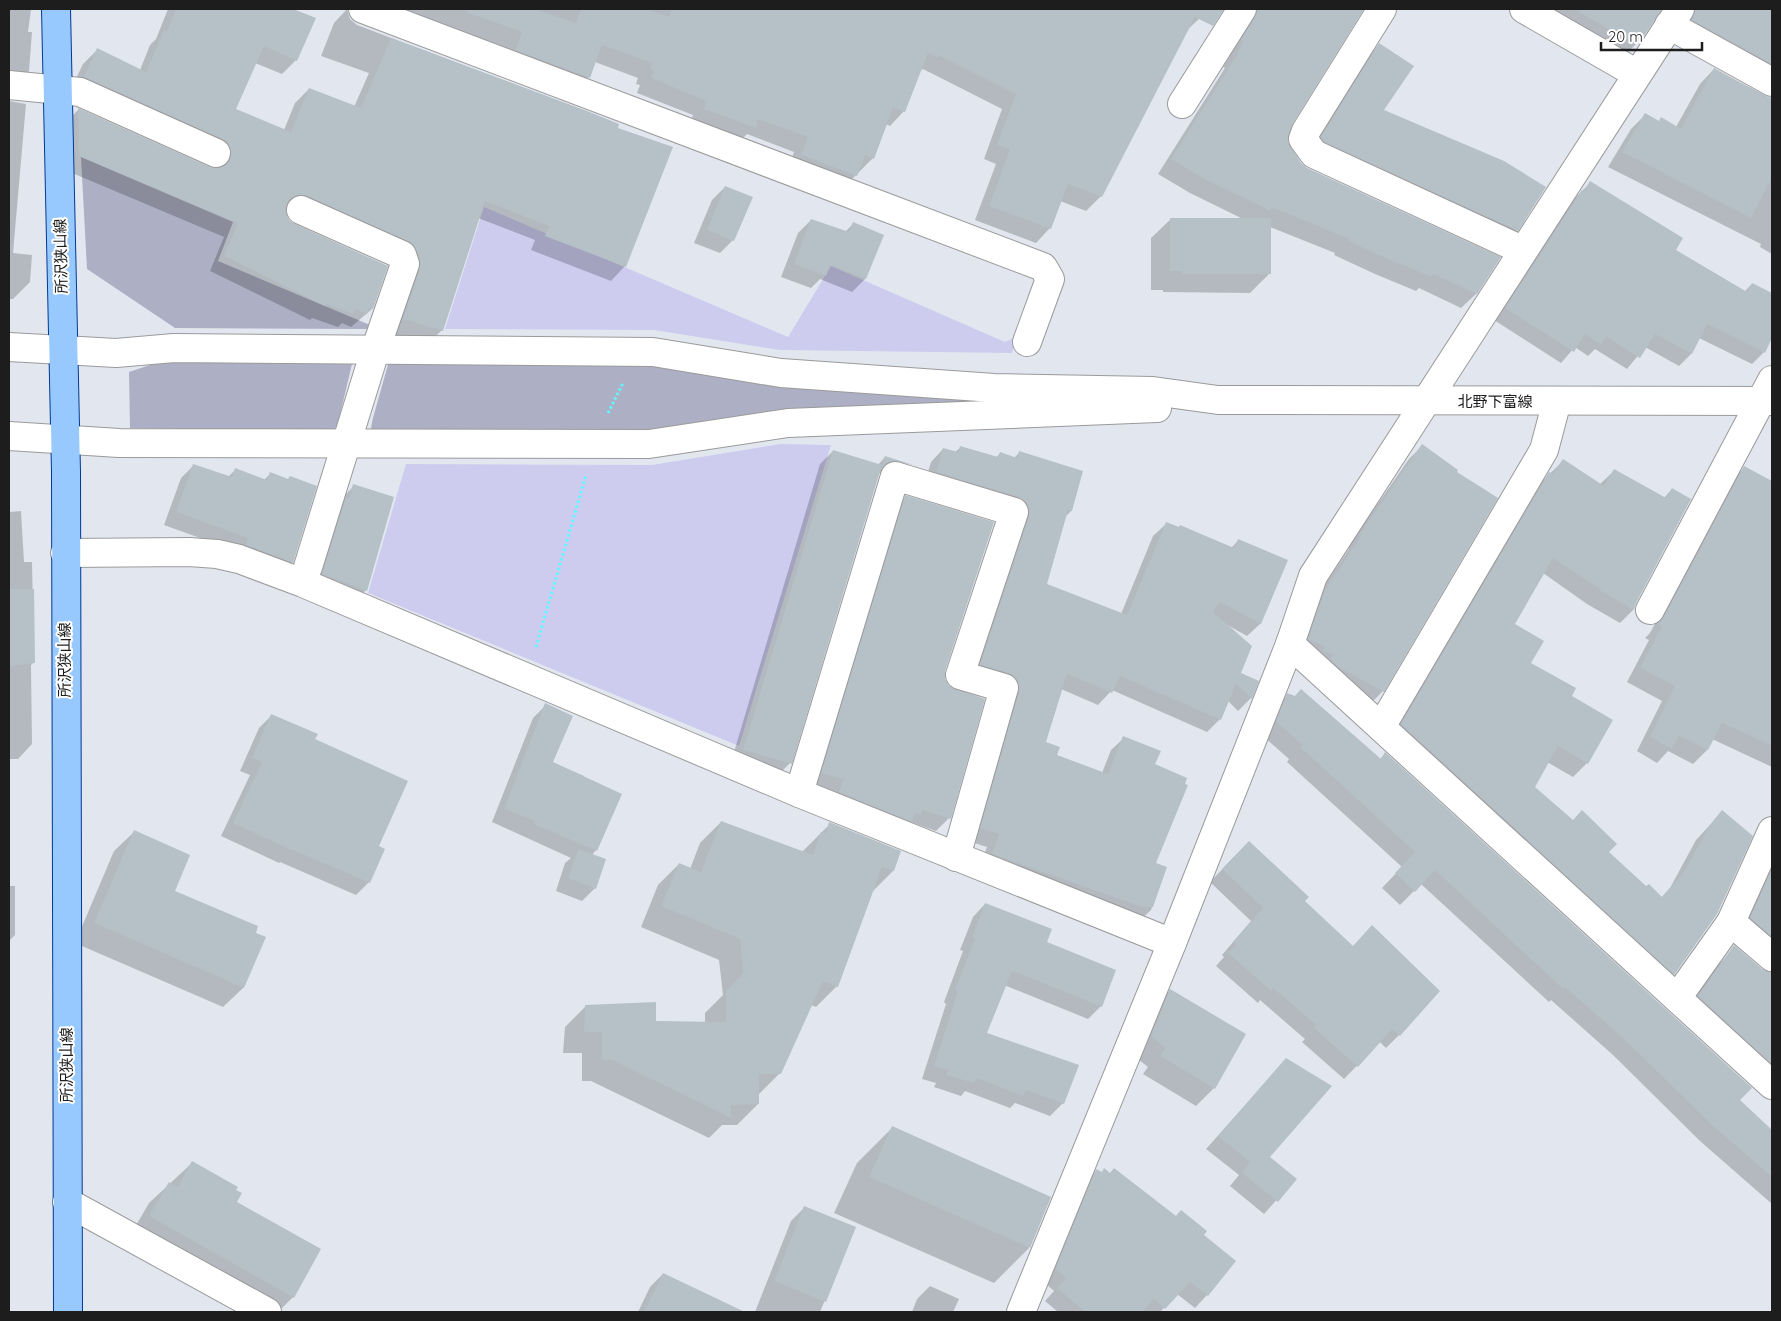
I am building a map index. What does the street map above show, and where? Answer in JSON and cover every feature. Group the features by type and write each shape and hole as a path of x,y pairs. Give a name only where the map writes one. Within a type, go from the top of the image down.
{"main road":[{"name":"所沢狭山線","path":"56,9 65,439 68,1312"}],"street":[{"path":"363,9 1044,267 1050,279 1027,342"},
{"path":"1182,104 1242,9"},
{"path":"1382,9 1306,131 1303,139 1306,146 1314,154 1522,250"},
{"path":"1524,9 1637,74"},
{"path":"1028,1308 1290,644 1313,576 1674,17 1772,82"},
{"path":"9,85 80,92 216,153"},
{"path":"301,210 402,255 405,264 375,351 308,567"},
{"path":"9,347 116,353 174,348 375,351 636,351 781,372 994,388 1153,391 1218,400"},
{"path":"1650,610 1769,394"},
{"name":"北野下富線","path":"1218,400 1557,401 1769,394"},
{"path":"9,436 119,443 649,444 788,423 1156,409 1218,400"},
{"path":"1381,727 1544,450 1557,401"},
{"path":"799,793 895,476 1014,512 960,675 1004,688 956,857"},
{"path":"65,553 190,552 217,554 239,559 303,583 799,793 1172,943"},
{"path":"1290,644 1772,1085"},
{"path":"1677,998 1731,922 1772,831"},
{"path":"1731,922 1772,957"},
{"path":"67,1202 267,1312"}],"path":[{"path":"526,677 594,444 636,351"}],"shaded area":[{"path":"81,157 233,222 218,261 370,325 370,329 175,328 87,269"},
{"path":"484,207 788,337 831,266 1005,342 1016,337 1012,353 780,350 654,330 445,329"},
{"path":"162,361 344,361 352,364 337,427 327,432 130,428 129,372"},
{"path":"389,361 623,362 997,394 996,404 658,432 376,432 371,428"},
{"path":"781,444 831,445 739,746 368,593 406,464 652,465"}],"building":[{"path":"176,9 293,9 316,18 297,61 264,46 236,109 291,132 309,88 361,108 391,38 587,111 619,124 618,128 673,147 626,267 545,236 549,226 485,201 443,331 403,319 420,268 420,259 413,244 307,196 299,195 291,198 287,203 286,212 289,220 388,266 373,309 369,308 367,314 355,309 353,314 326,304 325,306 224,256 238,223 79,156 78,108 210,167 218,168 225,166 230,160 231,151 228,144 222,139 84,77 97,48 146,72 164,30 167,31"},
{"path":"467,9 535,9 576,23 581,9 647,9 669,17 672,9 1224,9 1213,26 1195,17 1102,197 1068,184 1051,229 989,206 1010,149 997,145 1016,94 938,55 937,58 928,53 905,112 893,108 874,159 865,155 857,176 801,155 808,137 758,119 756,128 704,109 706,101 651,78 654,71 650,69 652,63 602,45 590,78 515,50 522,32 466,12"},
{"path":"1257,9 1364,9 1293,123 1288,142 1301,163 1307,168 1501,257 1477,294 1433,274 1432,277 1390,260 1348,241 1349,239 1271,207 1271,211 1204,179 1171,159 1238,53 1244,41 1241,40 1255,17"},
{"path":"1574,9 1662,9 1640,42 1637,40 1634,44"},
{"path":"1695,9 1772,9 1772,64 1692,20"},
{"path":"1379,43 1414,66 1384,110 1504,161 1546,187 1518,231 1324,142 1321,137"},
{"path":"1714,68 1764,96 1772,98 1772,178 1751,218 1622,152 1645,113 1659,121 1661,117 1681,129"},
{"path":"1590,181 1683,238 1676,250 1747,292 1752,283 1772,293 1772,338 1765,353 1707,324 1692,354 1655,334 1640,358 1606,337 1601,345 1585,334 1574,352 1505,308 1582,190 1584,191"},
{"path":"725,186 753,197 734,241 707,230"},
{"path":"1170,218 1271,218 1271,274 1182,274 1182,271 1170,271"},
{"path":"811,219 849,232 853,222 884,235 866,279 830,265 826,276 794,264"},
{"path":"1422,444 1458,470 1457,472 1498,498 1384,692 1338,667 1330,659 1334,655 1323,651 1325,646 1308,639 1325,590 1361,536 1359,535"},
{"path":"960,446 998,457 1000,452 1017,458 1019,451 1083,471 1072,511 1068,510 1047,584 1127,615 1166,522 1179,527 1180,525 1234,548 1238,539 1288,560 1261,624 1220,602 1213,612 1252,646 1241,673 1259,681 1252,699 1236,684 1221,720 1120,676 1112,693 1067,674 1046,742 1060,747 1057,755 1108,774 1123,736 1161,751 1155,764 1187,778 1185,784 1188,785 1156,863 1167,867 1153,907 1142,907 992,854 999,834 980,828 1019,692 1019,685 1016,678 1009,673 980,665 1029,517 1029,509 1026,502 1019,497 936,472 943,448 958,452"},
{"path":"833,450 882,465 885,456 913,465 892,461 885,464 880,471 792,764 743,750"},
{"path":"1563,459 1604,486 1614,469 1666,498 1672,488 1691,499 1634,610 1599,590 1553,558 1515,624 1544,641 1531,663 1576,688 1572,696 1613,720 1588,764 1558,746 1535,787 1573,820 1582,810 1617,844 1609,852 1646,886 1649,884 1662,897 1683,873 1710,825 1722,810 1753,836 1717,914 1674,975 1401,724 1549,472 1553,474"},
{"path":"193,464 232,477 235,468 267,480 270,472 288,479 290,476 317,486 293,563 246,545 248,538 176,512"},
{"path":"1744,466 1772,481 1772,746 1722,723 1708,750 1679,736 1672,749 1650,737 1675,686 1640,668 1662,626 1657,624 1664,617"},
{"path":"353,484 394,497 367,591 322,574 346,497 349,498"},
{"path":"905,495 994,522 945,671 945,679 949,686 985,699 951,819 922,810 921,815 915,813 912,822 839,792 843,780 821,773"},
{"path":"9,589 34,589 35,663 9,666"},
{"path":"1301,689 1381,759 1385,752 1752,1088 1740,1100 1772,1130 1772,1177 1714,1127 1626,1041 1565,987 1563,989 1435,870 1415,892 1395,873 1415,852 1300,747 1302,745 1276,721 1287,693 1295,696"},
{"path":"545,703 573,716 553,762 622,794 597,851 533,824 535,821 504,809"},
{"path":"271,714 318,734 315,739 408,781 379,846 385,849 370,883 293,851 233,823 262,762 252,758"},
{"path":"721,821 813,855 821,832 826,833 829,822 901,851 894,871 882,867 838,987 823,981 781,1074 759,1074 759,1104 731,1105 731,1118 612,1060 602,1060 602,1032 584,1032 585,1005 656,1002 656,1021 726,1022 726,991 743,973 740,939 661,906 679,863 701,872"},
{"path":"134,830 190,855 175,891 258,926 256,933 266,937 244,988 94,923"},
{"path":"1249,841 1309,897 1305,901 1353,946 1372,925 1440,991 1400,1036 1392,1029 1358,1067 1314,1028 1316,1025 1273,988 1271,991 1228,953 1236,944 1233,942 1263,908 1222,869"},
{"path":"578,849 606,859 596,889 568,878"},
{"path":"1772,868 1772,937 1750,918"},
{"path":"985,903 1052,929 1047,942 1116,970 1102,1007 1012,971 987,1033 1079,1065 1064,1104 1026,1090 1023,1096 976,1078 974,1083 946,1075 948,1070 934,1066 958,991 955,990 975,938 972,937"},
{"path":"1734,945 1762,969 1772,972 1772,1064 1698,996"},
{"path":"1170,989 1246,1034 1215,1089 1160,1056 1165,1048 1151,1036"},
{"path":"1286,1058 1332,1086 1270,1157 1297,1179 1278,1202 1242,1173 1250,1162 1218,1136"},
{"path":"892,1126 1051,1197 1030,1248 869,1177"},
{"path":"192,1161 238,1187 236,1190 242,1193 237,1202 321,1249 294,1298 149,1216 169,1182 178,1187"},
{"path":"1104,1168 1110,1173 1114,1168 1176,1216 1181,1210 1207,1231 1204,1235 1236,1261 1208,1296 1190,1282 1165,1309 1154,1299 1142,1312 1085,1312 1057,1288 1066,1278 1055,1269 1096,1169 1102,1172"},
{"path":"804,1206 856,1227 826,1302 774,1281"},
{"path":"663,1273 745,1312 644,1312"}]}
